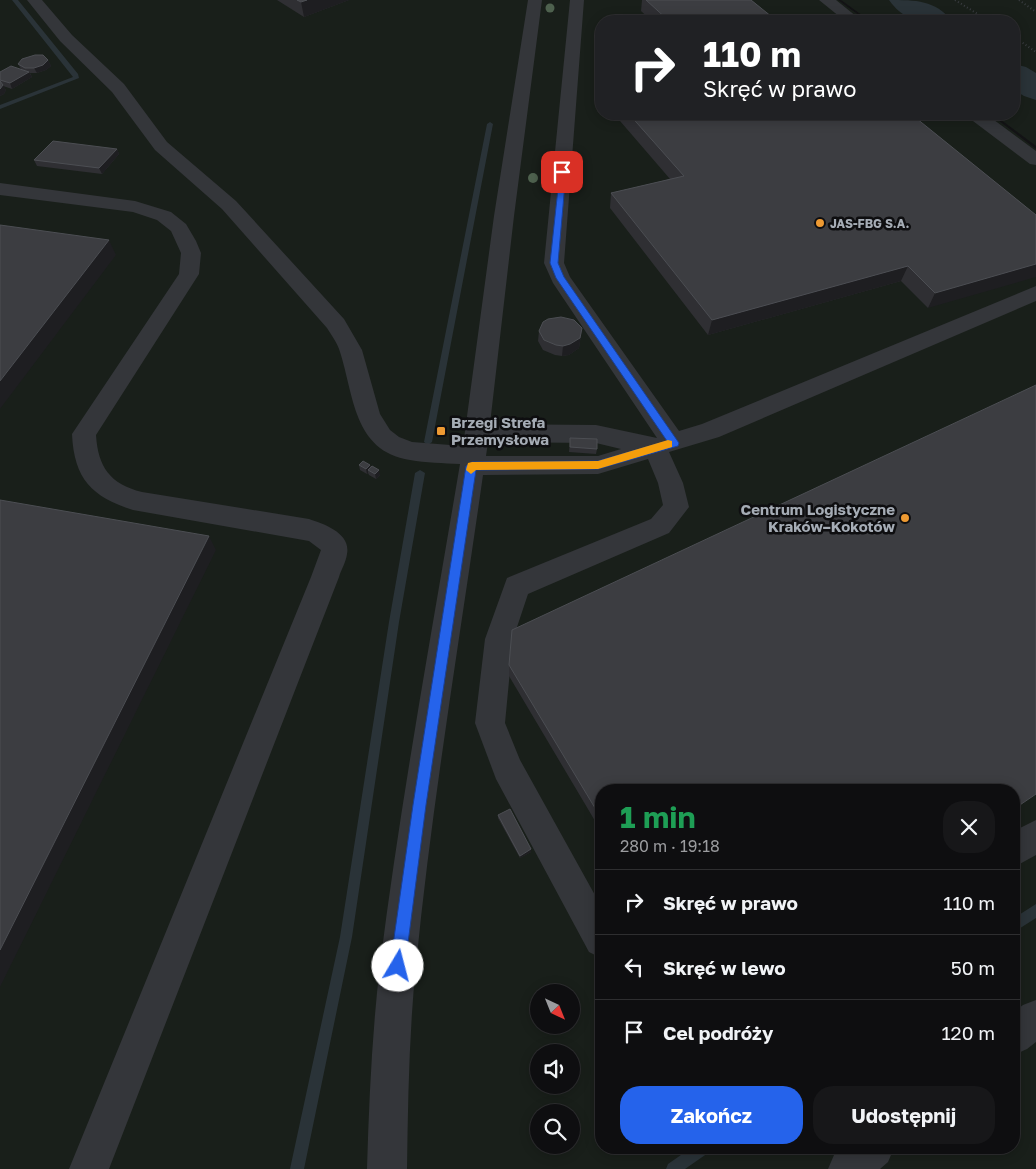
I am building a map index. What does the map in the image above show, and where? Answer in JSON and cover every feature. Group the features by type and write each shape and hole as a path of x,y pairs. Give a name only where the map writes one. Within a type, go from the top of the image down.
{"street":[{"path":"34,0 66,38 118,88 161,146 229,205 336,324 351,350 368,415 381,436 390,443 409,451 474,452 598,465 710,431 1036,293"},
{"path":"387,1169 389,1085 398,966 420,805 474,452 504,216 536,0"},
{"path":"577,0 554,263 560,278 664,445 667,470 674,490 676,507 660,526 518,586 500,639 490,723 507,768 595,929"},
{"path":"826,0 846,15"},
{"path":"983,120 1036,160"},
{"path":"0,189 134,206 164,216 179,228 191,253 189,274 84,434 85,453 88,464 95,475 117,494 154,504 309,530 322,534 334,546 334,554 89,1169"},
{"path":"474,452 596,434 664,445"},
{"path":"1020,846 1036,836"},
{"path":"1020,1031 1036,1018"},
{"path":"848,1169 867,1154"}],"path":[{"path":"955,0 979,15"},
{"path":"1019,0 1036,12"},
{"path":"1020,41 1036,52"}],"shaded area":[{"path":"0,0 838,0 859,15 595,15 595,120 998,120 1036,149 1036,1169 0,1169"},
{"path":"841,0 1036,0 1036,146 1001,120 1020,120 1020,15 862,15"}],"building":[{"path":"646,0 751,0 770,15 662,15"},
{"path":"43,55 48,60 43,65 34,68 25,68 18,64 22,59"},
{"path":"11,66 29,72 10,83 0,80 0,72"},
{"name":"JAS-FBG S.A.","path":"634,120 918,120 1036,215 1036,264 935,293 908,266 712,320 611,193 684,176"},
{"path":"53,141 117,149 99,168 34,160"},
{"path":"0,225 109,240 0,381"},
{"path":"561,317 574,320 582,328 580,338 563,346 544,340 539,331 543,322 548,319"},
{"name":"Centrum Logistyczne Kraków–Kokotów","path":"1036,385 1036,794 1020,805 1020,784 595,784 595,808 509,665 512,630"},
{"path":"570,438 597,439 597,449 570,447"},
{"path":"363,461 370,465 366,469 359,465"},
{"path":"372,466 379,470 375,474 368,470"},
{"path":"0,500 209,536 0,950"},
{"path":"510,809 531,849 520,856 498,815"}],"waterway":[{"path":"0,107 76,78 76,75 15,0"},
{"path":"905,0 927,15"},
{"path":"1020,78 1036,89"},
{"path":"428,442 490,124"},
{"path":"297,1169 346,937 394,622 420,473"},
{"path":"1020,922 1036,910"},
{"path":"673,1169 694,1154"}],"slow traffic":[{"path":"471,470 472,466 598,465 668,444"}],"place":[{"name":"JAS-FBG S.A.","path":"820,223"},
{"name":"Brzegi Strefa Przemysłowa","path":"441,431"},
{"name":"Centrum Logistyczne Kraków–Kokotów","path":"905,518"}],"route":[{"path":"398,966 420,805 472,466 598,465 674,443 560,278 554,263 562,172"}]}
